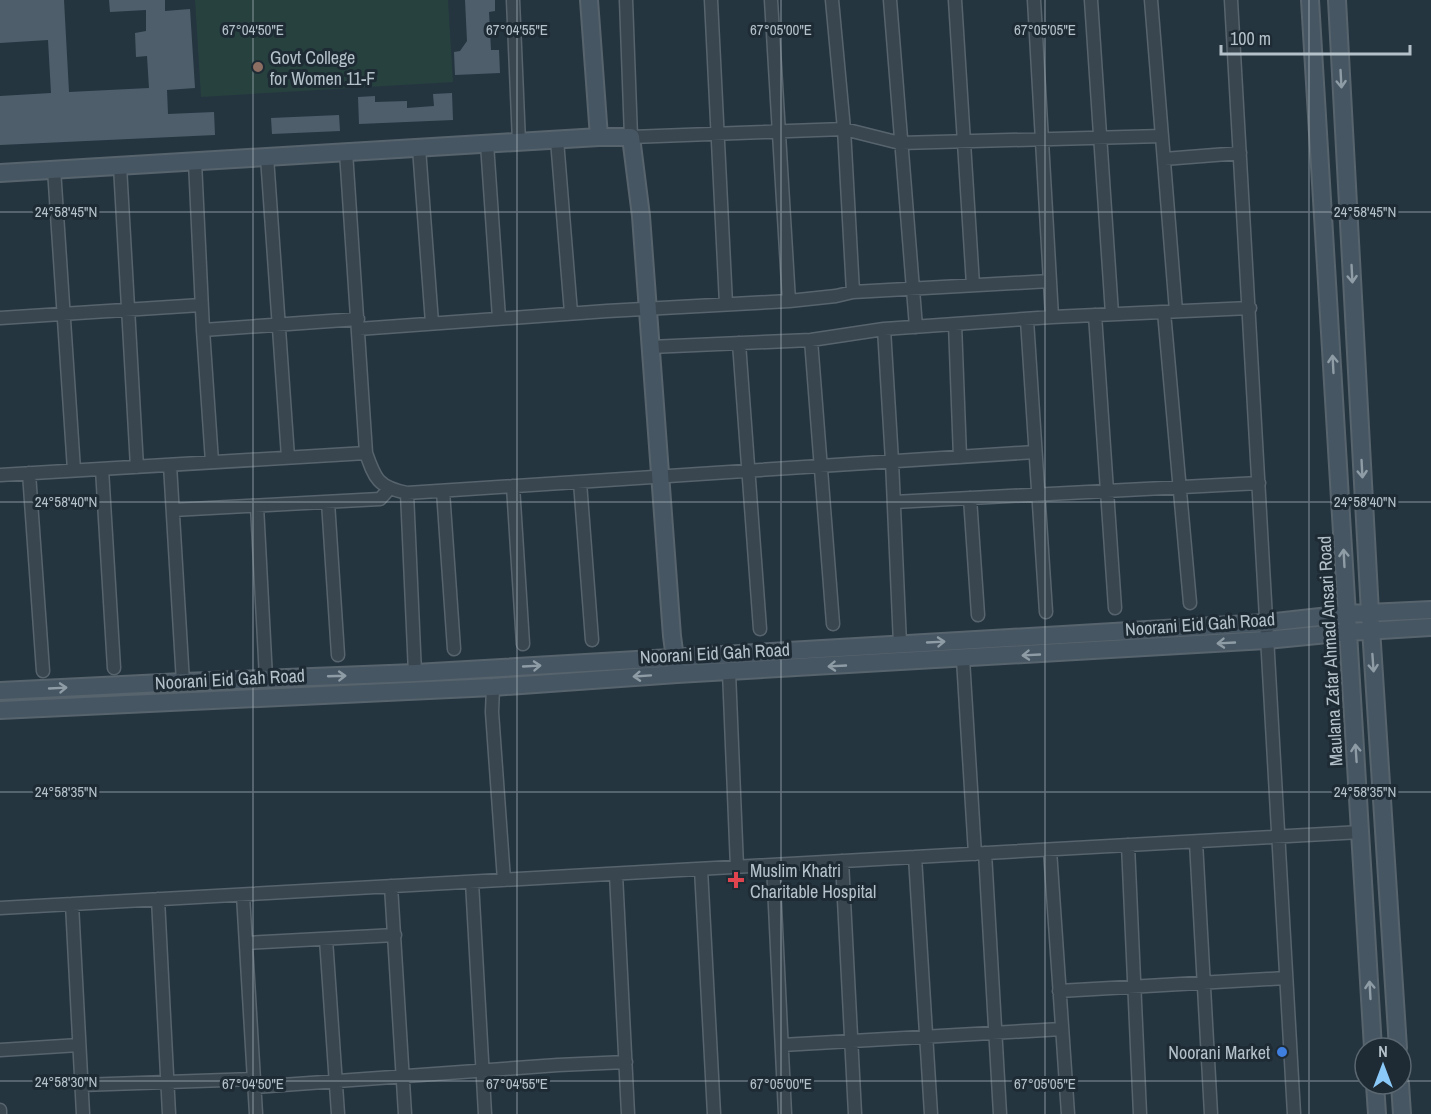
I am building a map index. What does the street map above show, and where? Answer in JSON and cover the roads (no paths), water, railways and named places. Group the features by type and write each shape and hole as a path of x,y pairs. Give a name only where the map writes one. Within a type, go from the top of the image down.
{"main road":[{"path":"589,0 599,137"},
{"name":"Maulana Zafar Ahmad Ansari Road","path":"1310,0 1372,1036"},
{"path":"1337,0 1371,631 1397,1036"},
{"path":"0,173 599,137 631,137 641,216 676,666"},
{"name":"Noorani Eid Gah Road","path":"0,710 493,687 900,644 1265,623 1347,614 1431,610"},
{"name":"Noorani Eid Gah Road","path":"0,691 266,678 676,666 729,672 1266,640 1431,627"},
{"path":"1376,1096 1377,1114"},
{"path":"1401,1096 1402,1114"}],"street":[{"path":"513,0 519,142"},
{"path":"626,0 631,137 844,129 900,143 1162,136"},
{"path":"711,0 726,304"},
{"path":"771,0 789,301"},
{"path":"832,0 844,129 853,292"},
{"path":"890,0 916,327"},
{"path":"955,0 973,285"},
{"path":"1034,0 1052,317"},
{"path":"1091,0 1112,314"},
{"path":"1151,0 1164,159 1179,487 1190,603"},
{"path":"1231,0 1294,1114"},
{"path":"557,140 571,313"},
{"path":"487,144 499,318"},
{"path":"419,148 432,323"},
{"path":"346,152 366,453 375,477 389,489 407,493 443,491 1035,452"},
{"path":"1164,159 1240,153"},
{"path":"267,157 288,458"},
{"path":"195,162 201,305 212,462"},
{"path":"120,166 137,467"},
{"path":"54,169 74,470"},
{"path":"203,330 279,325 432,323 789,301 853,292 1050,281"},
{"path":"0,318 201,305"},
{"path":"650,347 811,340 884,329 1052,317 1250,308"},
{"path":"1095,315 1115,608"},
{"path":"1027,320 1046,612"},
{"path":"955,324 960,457"},
{"path":"884,329 900,644"},
{"path":"811,340 833,624"},
{"path":"739,343 760,629"},
{"path":"0,475 366,453"},
{"path":"170,465 183,682"},
{"path":"102,469 114,668"},
{"path":"30,473 43,671"},
{"path":"580,482 592,640"},
{"path":"894,501 1259,483"},
{"path":"513,486 523,644"},
{"path":"173,510 380,499 389,489"},
{"path":"443,491 454,649"},
{"path":"407,493 415,673"},
{"path":"970,498 978,615"},
{"path":"328,502 338,655"},
{"path":"257,506 266,678"},
{"path":"963,659 1000,1114"},
{"path":"729,672 737,867"},
{"path":"493,687 492,712 504,880"},
{"path":"0,908 1361,832"},
{"path":"1196,842 1211,1114"},
{"path":"1128,845 1140,1114"},
{"path":"1050,850 1068,1114"},
{"path":"915,857 931,1114"},
{"path":"842,861 855,1114"},
{"path":"773,865 785,1114"},
{"path":"701,869 714,1114"},
{"path":"616,874 628,1114"},
{"path":"472,882 485,1114"},
{"path":"392,886 405,1114"},
{"path":"243,895 256,1114"},
{"path":"158,899 169,1114"},
{"path":"72,904 82,1114"},
{"path":"246,943 394,935"},
{"path":"326,939 338,1114"},
{"path":"1059,991 1286,978"},
{"path":"782,1045 851,1043 1062,1029"},
{"path":"0,1050 79,1045"},
{"path":"81,1084 167,1081 336,1082 626,1062"}],"place":[{"name":"Govt College for Women 11-F","path":"258,67"},
{"name":"Muslim Khatri Charitable Hospital","path":"736,880"},
{"name":"Noorani Market","path":"1282,1052"}]}
